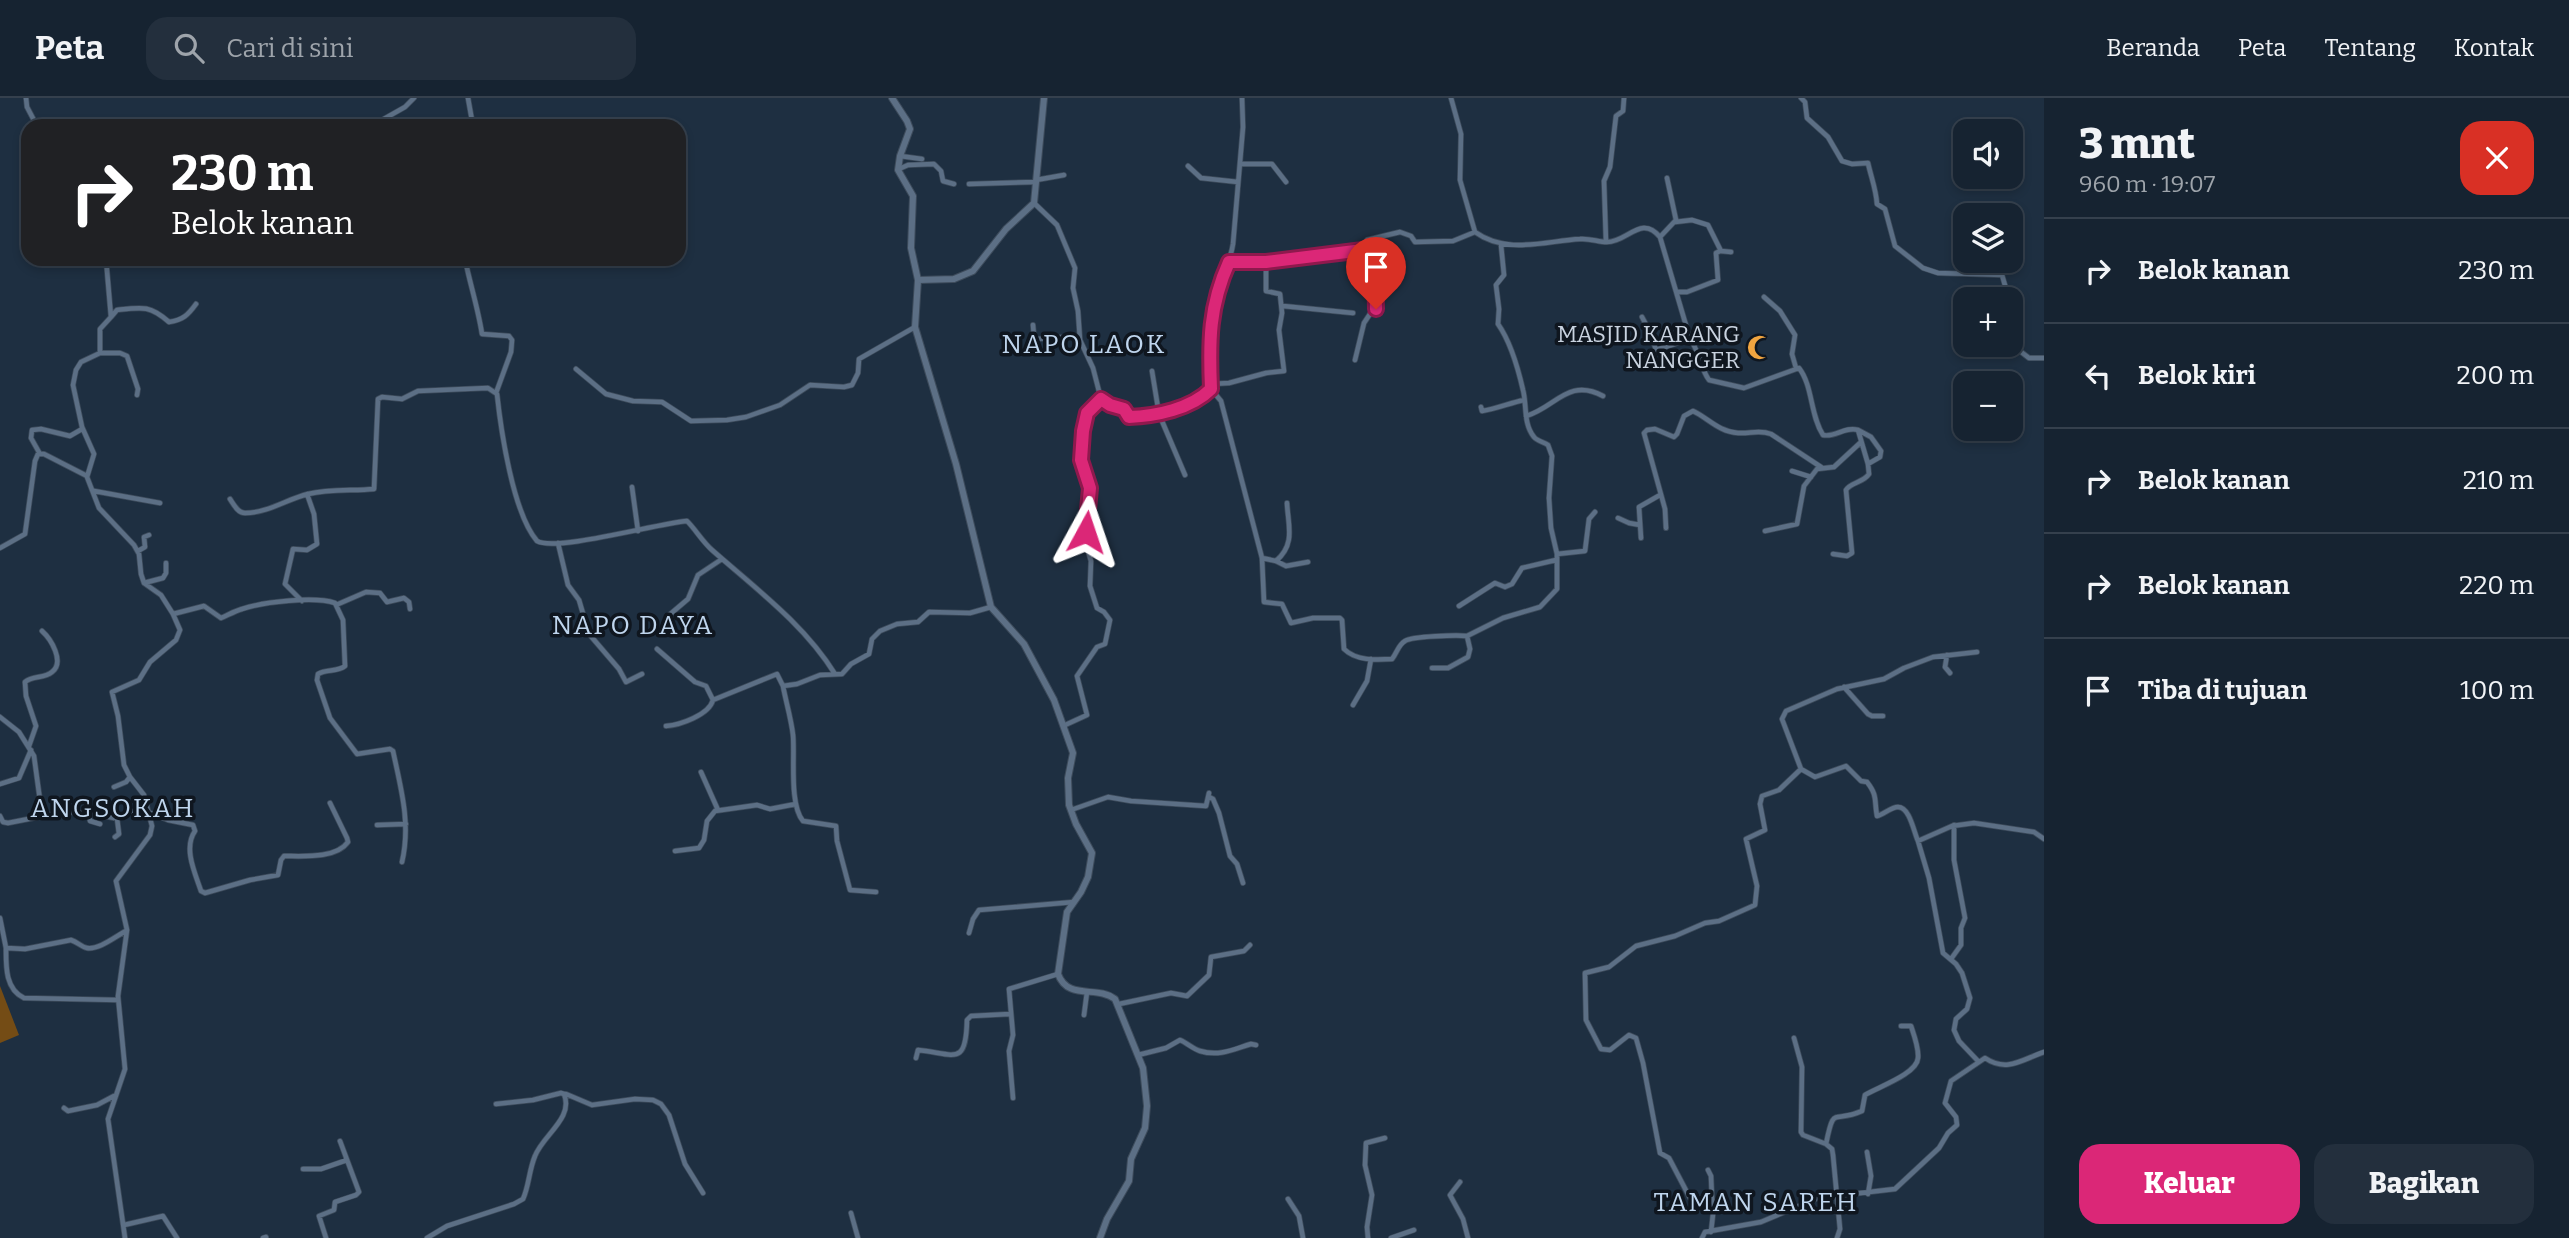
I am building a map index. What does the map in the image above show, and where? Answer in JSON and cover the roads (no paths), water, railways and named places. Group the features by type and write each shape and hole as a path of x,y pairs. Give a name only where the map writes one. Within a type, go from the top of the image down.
{"street":[{"path":"26,98 33,119"},
{"path":"384,119 405,107 414,98"},
{"path":"468,98 472,119"},
{"path":"892,98 909,129 900,156 899,169 913,196 911,248 918,280 915,327 956,464 991,607 1024,644 1054,700 1073,753 1068,778 1070,810 1092,856 1088,877 1065,919 1058,974 1062,983 1071,989 1109,994 1119,1004 1143,1069 1147,1106 1145,1128 1131,1159 1129,1181 1107,1219 1100,1238"},
{"path":"918,280 954,279 974,271 1006,229 1034,203 1044,98"},
{"path":"1242,98 1243,127 1234,237 1229,262 1214,303 1210,346 1211,386 1221,401 1262,558 1264,602 1282,604 1291,623 1313,618 1340,618 1344,649 1354,657 1392,659 1401,643 1415,637 1448,637 1455,634 1467,636 1503,618 1540,607 1557,589 1557,557 1549,498 1552,456 1547,444 1534,437 1526,416 1523,388 1505,334 1497,321 1499,309 1496,285 1504,275 1501,245"},
{"path":"1451,98 1460,127 1460,180 1475,232 1501,245 1579,239 1606,242 1645,228 1654,230 1660,237 1690,339 1700,354 1703,372 1712,382 1744,388 1796,368 1801,370 1814,416 1823,435 1851,429 1871,437 1881,452 1880,457 1868,464"},
{"path":"1606,242 1604,181 1610,167 1616,116 1623,111 1624,98"},
{"path":"1801,98 1805,102 1807,118 1828,138 1842,160 1852,164 1868,163 1871,179 1877,188 1877,205 1885,209 1898,249 1923,268 1938,273 2002,275 2007,287"},
{"path":"900,156 922,159"},
{"path":"899,169 908,165 934,164 941,171 943,181 954,184"},
{"path":"1240,164 1272,164 1286,182"},
{"path":"1188,166 1201,178 1238,182"},
{"path":"969,184 1036,181 1064,175"},
{"path":"1667,178 1675,222"},
{"path":"1034,203 1057,225 1075,268 1073,288 1079,336 1095,374 1101,399 1124,409 1129,417 1159,414 1201,397 1211,386 1284,371 1279,330 1283,306 1280,294 1266,291 1266,262"},
{"path":"1660,237 1675,222 1692,220 1708,225 1720,251"},
{"path":"1363,250 1367,240 1398,232 1411,236 1417,242 1453,241 1475,232"},
{"path":"1229,262 1266,262 1363,250"},
{"path":"1355,360 1363,326 1376,305 1375,270 1363,250"},
{"path":"1676,292 1688,292 1718,280 1716,253 1731,252"},
{"path":"107,266 111,317"},
{"path":"467,266 482,334 509,336 512,340 511,352 496,393 513,485 529,529 540,543 638,531 687,521 701,539 809,638 835,674"},
{"path":"1764,297 1780,312 1795,335 1791,348 1796,368"},
{"path":"100,353 100,329 117,310 146,308 157,312 169,322 187,316 195,304"},
{"path":"1283,306 1353,313"},
{"path":"1642,317 1656,350 1690,339"},
{"path":"1032,325 1037,340 1079,336"},
{"path":"576,369 606,394 628,400 662,402 691,421 731,420 777,406 810,385 852,385 858,373 859,359 915,327"},
{"path":"125,1238 108,1125 108,1114 125,1069 118,1000 127,930 116,881 150,835 152,826 141,790 130,777 123,760 112,692 139,680 150,662 176,640 180,630 159,592 144,583 138,551 100,510 88,476 95,456 82,429 74,393 76,370 85,359 100,353 120,353 129,358 137,395"},
{"path":"2023,353 2029,358 2044,358"},
{"path":"1152,371 1159,414 1185,475"},
{"path":"230,499 242,513 265,510 307,494 374,489 377,401 380,398 402,400 418,391 486,388 496,393"},
{"path":"1526,416 1537,413 1555,399 1573,391 1591,389 1603,396"},
{"path":"1063,726 1087,715 1077,676 1097,647 1105,644 1110,620 1097,608 1090,586 1091,561 1085,537 1090,488 1081,460 1085,416 1101,399"},
{"path":"1481,407 1482,411 1487,411 1503,404 1524,400"},
{"path":"1666,528 1666,513 1644,433 1647,430 1655,429 1674,437 1684,416 1693,411 1726,430 1771,434 1821,467 1835,467 1860,443"},
{"path":"82,429 70,436 41,429 32,430 31,438 40,454 88,476"},
{"path":"1833,554 1852,554 1846,490 1868,477 1868,464 1858,430"},
{"path":"0,548 25,534 35,461 40,454"},
{"path":"1765,531 1797,524 1804,486 1821,467"},
{"path":"1792,471 1811,477"},
{"path":"632,487 638,531"},
{"path":"94,491 160,503"},
{"path":"302,601 285,584 293,550 306,550 317,544 314,514 307,494"},
{"path":"1641,538 1640,505 1660,495"},
{"path":"1276,561 1290,541 1287,503"},
{"path":"1459,606 1495,583 1505,587 1510,585 1522,568 1585,551 1588,519 1594,512"},
{"path":"1618,518 1640,524"},
{"path":"138,551 145,547 144,537 149,535"},
{"path":"558,542 568,585 579,600 593,642 619,669 626,682 642,674"},
{"path":"1262,558 1286,566 1308,562"},
{"path":"669,632 668,616 688,599 698,575 722,559"},
{"path":"144,583 163,578 166,563"},
{"path":"173,614 204,606 221,618 243,608 302,601 323,600 336,605 369,591 380,593 387,602 396,598 407,599 410,608"},
{"path":"336,605 344,624 345,666 322,672 318,674 317,680 330,718 357,754 391,750 404,799 406,842 402,862"},
{"path":"783,685 842,674 851,664 869,654 872,639 886,628 918,622 929,612 970,613 991,607"},
{"path":"0,784 20,776 36,726 26,696 25,682 32,677 54,671 56,666 51,640 41,631"},
{"path":"1432,668 1448,668 1468,657 1470,649 1467,636"},
{"path":"657,649 695,682 706,686 713,700"},
{"path":"1977,652 1947,655 1904,668 1884,679 1844,687 1786,711 1782,717 1801,769 1815,777 1846,766 1872,789 1877,799 1877,816 1896,807 1903,809 1918,841 1929,878 1943,953 1962,973 1970,998 1967,1009 1956,1019 1954,1030 1959,1041 1978,1061"},
{"path":"1947,655 1945,667 1950,673"},
{"path":"1353,705 1368,678 1371,659"},
{"path":"666,726 685,721 709,709 713,700 777,674 783,685 793,733 796,804 801,820 836,826 837,841 850,890 876,892"},
{"path":"1844,687 1868,714 1883,716"},
{"path":"0,717 15,727 30,748 36,765 42,816"},
{"path":"1712,1199 1690,1198 1669,1158 1660,1153 1636,1038 1629,1035 1610,1050 1601,1049 1587,1020 1584,975 1609,967 1636,946 1675,936 1705,923 1720,921 1755,905 1757,887 1746,839 1766,830 1760,804 1762,796 1779,790 1801,769"},
{"path":"701,772 718,810"},
{"path":"114,787 126,782 130,777"},
{"path":"1070,810 1108,797 1206,806 1209,795 1219,813 1230,856 1237,864 1243,883"},
{"path":"0,816 3,822 8,823 64,812 117,818 147,809 168,820 193,825 195,831 190,841 194,869 201,891 205,893 278,875 284,856 314,858 344,847 348,842 347,838 330,803"},
{"path":"675,851 699,848 704,839 707,821 718,810 757,804 770,809 796,804"},
{"path":"89,813 90,821 100,824"},
{"path":"115,837 119,834 117,818"},
{"path":"147,819 152,826"},
{"path":"1918,841 1954,825 1974,823 2035,832 2044,839"},
{"path":"377,825 406,824"},
{"path":"1951,959 1961,945 1961,929 1965,919 1954,860 1954,825"},
{"path":"969,933 979,910 1074,902"},
{"path":"0,918 6,948 5,963 10,983 18,995 24,998 118,1000"},
{"path":"6,948 25,949 68,940 77,941 85,948 92,948 127,930"},
{"path":"1119,1004 1171,993 1186,996 1209,975 1211,957 1244,951 1250,944"},
{"path":"1013,1098 1009,1051 1013,1035 1009,989 1058,974"},
{"path":"1084,1015 1087,992"},
{"path":"916,1058 918,1050 953,1055 960,1053 964,1048 967,1020 971,1016 1010,1014"},
{"path":"1826,1144 1833,1118 1858,1114 1865,1095 1905,1074 1918,1061 1911,1026 1901,1026"},
{"path":"1794,1038 1802,1067 1801,1132 1826,1144 1833,1151 1840,1229 1837,1238"},
{"path":"1138,1055 1166,1048 1180,1040 1202,1052 1213,1053 1237,1051 1251,1044 1256,1045"},
{"path":"1703,1238 1705,1232 1761,1222 1805,1202 1899,1187 1942,1144 1958,1122 1945,1103 1948,1086 1957,1075 1987,1058 1992,1063 2017,1064 2044,1052"},
{"path":"496,1104 564,1094 592,1105 635,1099 653,1100 661,1104 669,1115 685,1164 704,1193"},
{"path":"427,1238 447,1226 523,1199 536,1153 566,1110 564,1094"},
{"path":"64,1108 68,1111 83,1109 115,1096"},
{"path":"1368,1238 1372,1195 1365,1165 1366,1143 1385,1138"},
{"path":"326,1238 319,1216 334,1210 335,1202 358,1194 340,1141"},
{"path":"1867,1152 1871,1176 1868,1194"},
{"path":"303,1169 325,1168 348,1160"},
{"path":"1708,1170 1714,1205 1711,1231"},
{"path":"1460,1182 1450,1195 1463,1219 1468,1238"},
{"path":"1288,1199 1299,1216 1303,1238"},
{"path":"851,1213 858,1238"},
{"path":"124,1225 163,1216 177,1238"},
{"path":"1391,1238 1414,1230"}],"place":[{"name":"MASJID KARANG NANGGER","path":"1760,347"}],"district":[{"name":"NAPO LAOK","path":"1084,344"},
{"name":"NAPO DAYA","path":"633,625"},
{"name":"ANGSOKAH","path":"113,808"},
{"name":"TAMAN SAREH","path":"1756,1202"}]}
